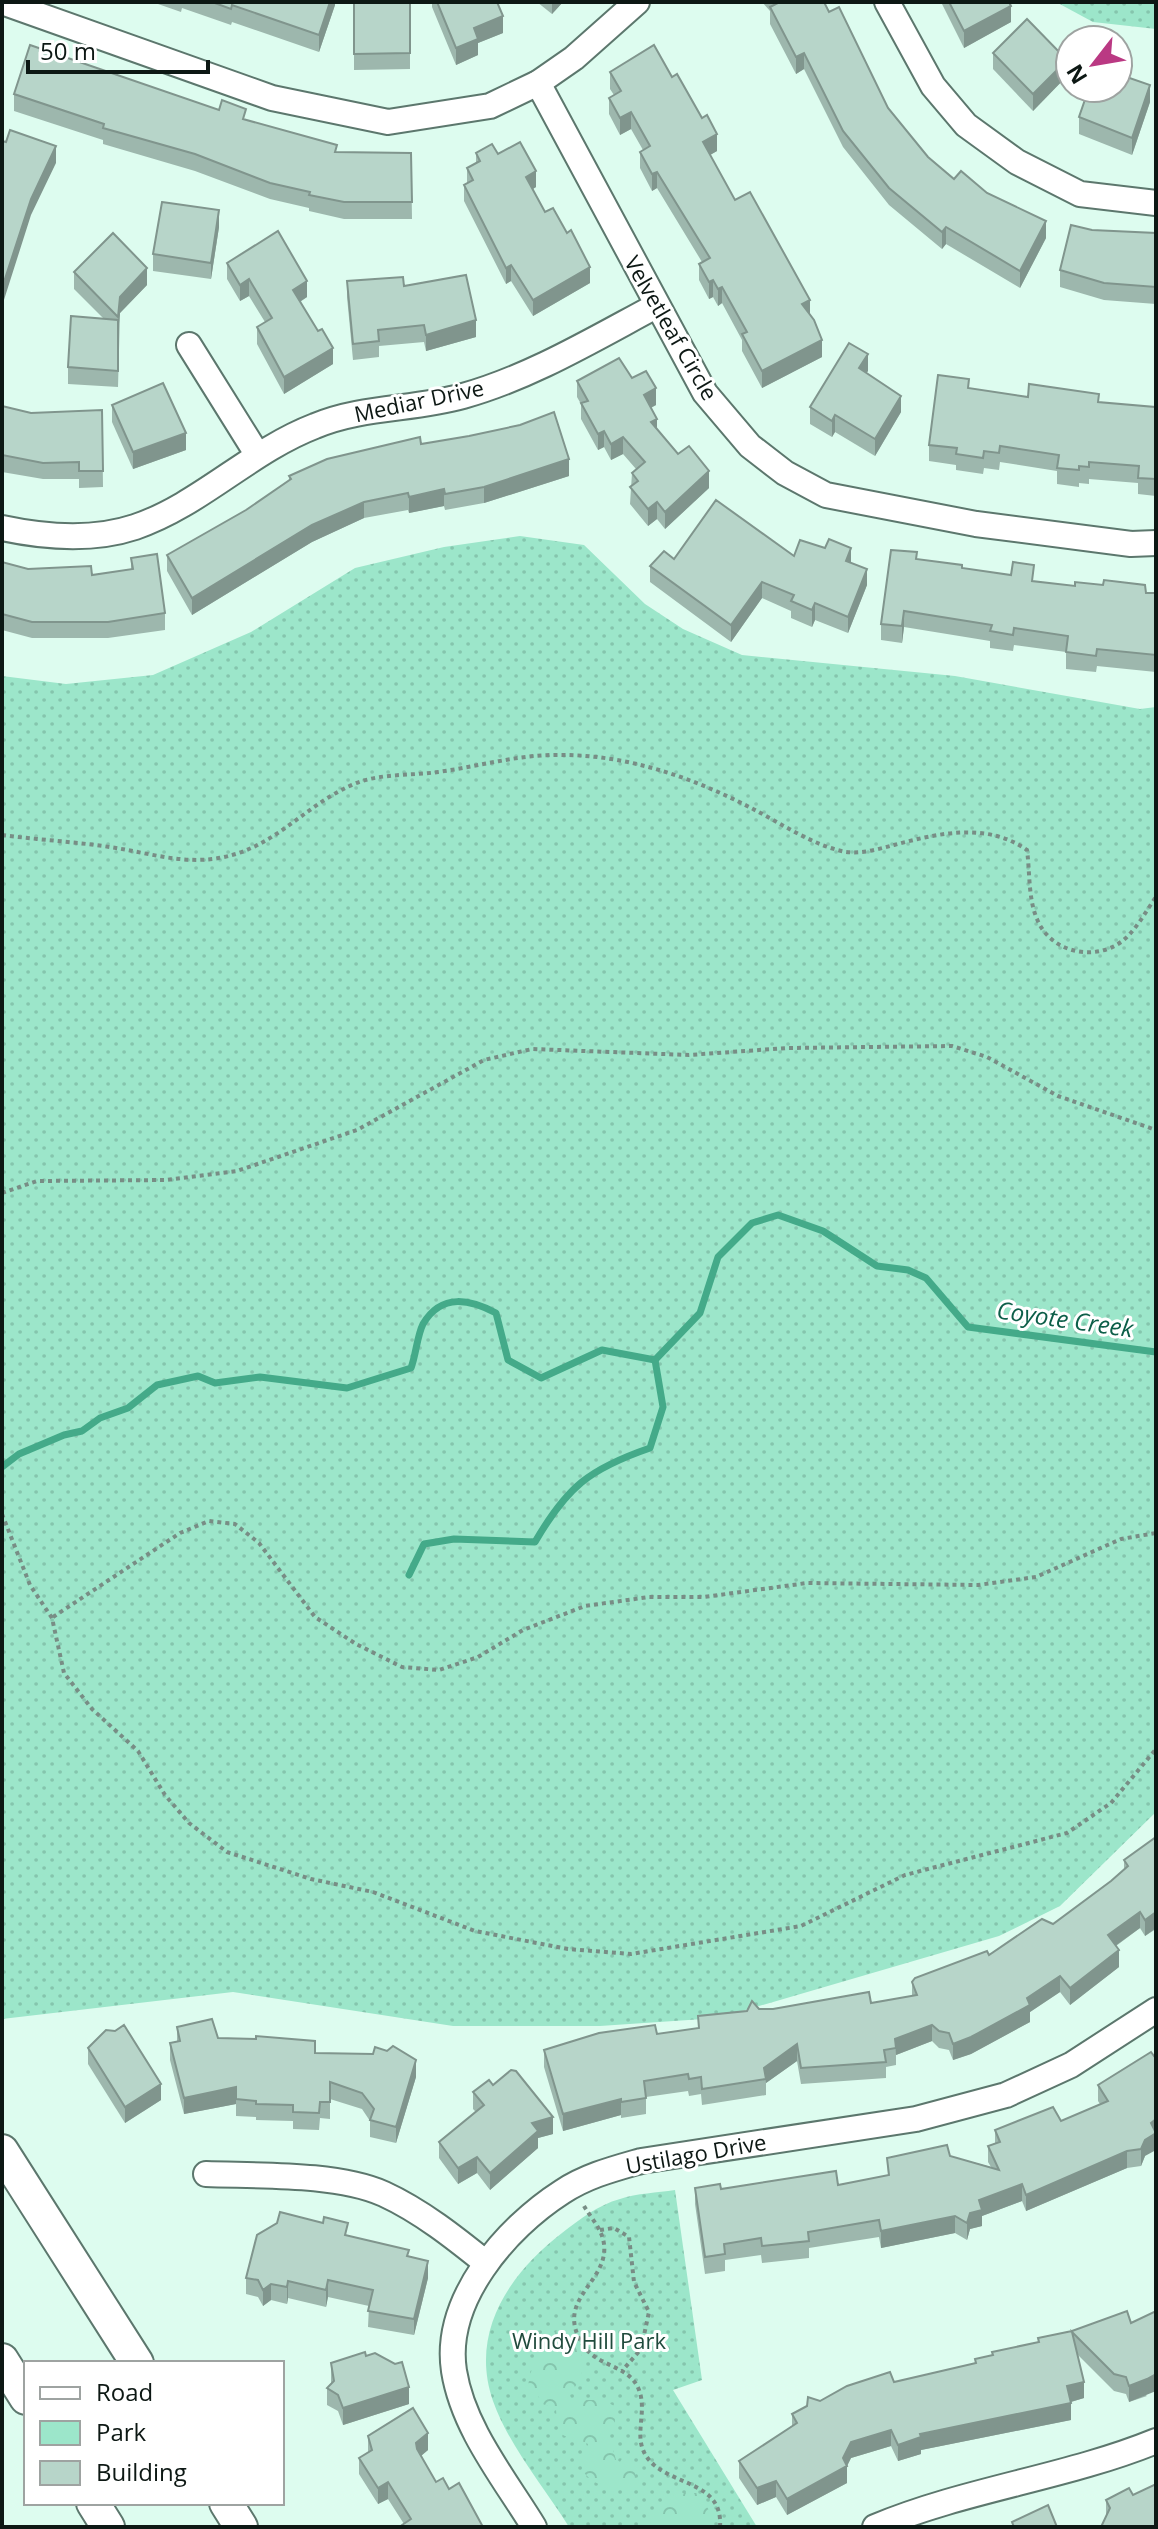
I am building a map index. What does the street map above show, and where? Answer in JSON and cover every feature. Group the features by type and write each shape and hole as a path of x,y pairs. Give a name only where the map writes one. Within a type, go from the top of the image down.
{"main road":[{"path":"2,2151 136,2361"},
{"path":"2,2360 24,2395"},
{"path":"94,2505 108,2527"},
{"path":"227,2505 241,2527"}],"street":[{"path":"2,3 272,98 388,122 490,106 538,83 574,58 637,2"},
{"path":"887,2 933,86 979,134 1017,162 1080,194 1156,203"},
{"name":"Velvetleaf Circle","path":"538,83 705,393 750,446 785,473 826,495 976,524 1131,544 1156,543"},
{"name":"Mediar Drive","path":"2,528 56,536 134,527 173,508 257,454 314,426 362,410 461,397 491,387 562,356 656,306"},
{"path":"189,345 257,454"},
{"name":"Ustilago Drive","path":"534,2527 466,2416 454,2370 453,2339 461,2310 486,2263 517,2229 573,2187 601,2172 641,2161 916,2119 1006,2095 1071,2065 1156,2010"},
{"path":"206,2174 324,2180 381,2193 420,2213 486,2263"},
{"path":"875,2527 927,2517 1113,2459 1156,2441"}],"path":[{"path":"2,835 114,847 170,859 212,860 252,849 281,834 324,801 356,783 551,755 610,759 660,768 722,793 819,843 847,852 871,851 956,832 991,832 1012,839 1027,850 1037,921 1053,942 1076,952 1105,951 1124,940 1156,897"},
{"path":"2,1193 37,1181 166,1180 237,1171 357,1130 484,1060 532,1049 689,1055 787,1048 952,1046 987,1057 1058,1096 1124,1122 1156,1130"},
{"path":"3,1515 30,1585 52,1618 64,1673 92,1709 138,1751 173,1805 227,1852 311,1879 373,1892 475,1931 568,1949 631,1954 801,1926 905,1875 1067,1833 1111,1803 1156,1749"},
{"path":"52,1618 180,1533 209,1521 235,1524 259,1543 315,1617 356,1644 402,1667 439,1670 478,1657 523,1630 585,1606 649,1597 704,1597 807,1583 978,1585 1036,1577 1121,1539 1156,1533"},
{"path":"573,2187 600,2230 604,2252 601,2263 578,2298 577,2335 591,2355 622,2371 639,2389 642,2402 639,2440 644,2453 660,2470 706,2491 718,2507 720,2527"},
{"path":"600,2230 614,2228 629,2237 634,2282 647,2304 641,2349 622,2371"}],"green space":[{"path":"1056,2 1156,2 1156,29 1134,27 1134,24 1093,22"},
{"path":"520,536 584,545 645,604 683,629 742,655 955,676 1140,709 1156,707 1156,1812 1060,1906 999,1936 718,2018 600,2026 453,2026 233,1992 2,2019 2,676 66,684 153,675 251,632 355,568 444,547"},
{"name":"Windy Hill Park","path":"675,2190 702,2380 673,2390 757,2527 569,2527 517,2450 493,2401 487,2376 486,2351 491,2328 499,2306 526,2266 576,2223 597,2209 633,2195"},
{"path":"575,2330 583,2364 580,2378 569,2394 572,2400 604,2400 614,2406 615,2422 604,2432 605,2437 611,2442 616,2460 620,2462 623,2457 634,2465 636,2483 631,2489 611,2488 587,2476 583,2471 588,2444 564,2436 559,2428 556,2409 540,2403 539,2397 527,2389 532,2368 540,2359 541,2338 552,2331"},
{"path":"671,2493 697,2493 714,2517 700,2527 647,2527"}],"building":[{"path":"212,2 330,2 319,35 232,5 231,9"},
{"path":"354,2 410,2 410,53 354,54"},
{"path":"437,2 497,2 503,16 474,28 478,39 456,48"},
{"path":"777,2 824,2 829,12 839,7 888,108 928,157 954,179 961,171 987,193 1046,221 1020,271 946,227 942,232 889,188 843,131 804,53 796,57 770,7"},
{"path":"949,2 1009,2 1011,6 964,31"},
{"path":"1027,19 1054,47 1054,73 1033,94 993,53"},
{"path":"30,45 219,110 222,100 246,109 243,119 337,145 335,152 411,153 412,202 344,202 309,195 310,192 270,183 195,154 103,128 104,124 14,94"},
{"path":"654,45 672,77 677,74 702,118 707,115 717,134 703,142 735,200 750,192 810,300 802,304 814,320 822,340 762,371 742,334 747,332 722,287 718,289 713,280 709,282 699,264 710,258 657,172 652,174 640,152 650,146 631,112 620,118 609,98 621,91 610,72"},
{"path":"1134,80 1150,85 1132,138 1079,117 1083,104 1134,104"},
{"path":"10,130 56,146 31,199 2,288 2,141 6,142"},
{"path":"520,142 536,171 526,177 545,212 553,208 567,233 571,230 590,267 533,300 511,265 506,268 464,185 473,180 467,168 480,161 476,153 492,144 498,154"},
{"path":"162,202 219,210 211,263 153,254"},
{"path":"1071,225 1092,230 1156,233 1156,287 1104,283 1060,270"},
{"path":"278,231 307,281 293,290 318,331 322,329 333,348 284,377 257,327 272,318 249,279 240,285 227,263"},
{"path":"113,233 147,268 120,297 118,317 74,272"},
{"path":"466,275 476,320 426,335 424,325 378,330 379,341 353,344 347,281 403,277 404,286"},
{"path":"71,316 118,320 118,371 68,367"},
{"path":"849,343 868,354 859,368 901,396 875,439 835,415 832,421 810,407"},
{"path":"619,358 632,378 646,371 656,388 644,395 657,419 651,422 678,454 689,446 709,471 665,512 657,502 648,509 630,487 638,481 632,473 645,462 623,437 611,444 604,431 598,434 581,403 588,401 577,381"},
{"path":"938,375 969,379 968,388 1028,397 1029,384 1099,394 1098,402 1155,407 1156,479 1138,478 1139,466 1089,462 1089,467 1079,466 1079,470 1057,468 1059,455 1000,446 999,453 984,451 983,458 956,454 957,448 929,445"},
{"path":"163,383 186,433 133,452 112,405"},
{"path":"2,406 31,413 102,410 103,471 79,471 79,462 43,463 2,455"},
{"path":"554,412 569,459 484,487 445,494 444,489 409,497 408,493 364,502 312,525 192,598 167,555 246,510 291,479 289,476 327,459 420,437 421,444 469,436 520,425"},
{"path":"716,500 794,556 800,540 825,548 829,539 851,548 846,561 867,569 848,617 815,603 812,610 791,601 794,595 762,582 731,625 650,566 664,551 674,559"},
{"path":"891,550 917,552 916,559 1011,575 1013,562 1034,565 1032,581 1075,586 1075,582 1103,585 1104,580 1145,585 1146,593 1156,593 1156,655 1097,649 1096,656 1066,652 1068,636 1014,628 1013,635 990,631 992,625 904,611 902,626 881,624"},
{"path":"157,554 165,613 108,622 32,622 2,614 2,562 28,569 91,566 92,575 133,569 131,558"},
{"path":"1156,1837 1156,1912 1145,1920 1140,1912 1108,1935 1119,1950 1070,1988 1060,1976 1027,1998 1030,2005 971,2037 953,2044 949,2033 939,2031 932,2025 895,2039 896,2048 884,2050 886,2062 801,2068 797,2044 764,2068 766,2079 702,2089 701,2077 689,2079 688,2074 644,2081 646,2098 621,2102 621,2099 563,2114 544,2050 599,2033 655,2025 657,2034 699,2028 698,2016 747,2011 752,2001 759,2009 773,2009 869,1992 871,2003 917,1995 912,1982 915,1978 987,1951 989,1955 1042,1919 1053,1924 1111,1881 1128,1866 1124,1860"},
{"path":"212,2019 218,2038 256,2039 256,2036 315,2041 315,2053 373,2054 375,2047 387,2051 393,2046 416,2060 396,2127 370,2120 374,2109 362,2093 330,2082 330,2102 320,2102 319,2113 293,2112 293,2105 256,2104 256,2101 236,2099 236,2087 184,2098 170,2043 180,2041 177,2027"},
{"path":"124,2025 161,2084 125,2107 88,2048 106,2030 115,2031"},
{"path":"1151,2052 1154,2056 1156,2054 1156,2119 1151,2123 1156,2133 1145,2140 1141,2149 1127,2151 1026,2195 1022,2184 979,2200 982,2210 970,2213 967,2223 955,2216 881,2231 879,2220 808,2232 809,2241 762,2246 761,2238 724,2244 725,2254 705,2257 695,2188 720,2184 721,2189 836,2171 838,2185 889,2175 887,2158 947,2145 950,2156 999,2170 988,2146 1000,2142 995,2130 1053,2107 1061,2121 1108,2101 1098,2085"},
{"path":"511,2070 516,2071 553,2117 532,2123 538,2131 490,2173 477,2157 458,2168 439,2142 484,2105 473,2092 489,2080 493,2085"},
{"path":"280,2212 323,2223 324,2217 348,2223 345,2235 409,2250 407,2256 428,2261 414,2319 368,2311 373,2290 328,2280 326,2290 288,2281 287,2287 271,2284 263,2290 258,2280 246,2278 257,2235 277,2223"},
{"path":"1127,2311 1131,2323 1156,2311 1156,2374 1129,2386 1126,2377 1114,2374 1072,2332 1084,2382 1067,2386 1071,2403 920,2434 921,2437 898,2445 891,2430 851,2442 843,2458 847,2466 787,2499 776,2481 757,2488 739,2461 797,2423 792,2414 807,2406 808,2397 820,2401 847,2386 890,2372 894,2382 976,2363 975,2359 993,2355 992,2352 1039,2342 1038,2338 1072,2331"},
{"path":"365,2352 366,2356 375,2353 395,2364 402,2362 409,2387 343,2408 338,2395 327,2388 334,2381 331,2363"},
{"path":"413,2408 428,2433 416,2443 417,2449 436,2482 443,2478 449,2489 459,2483 483,2527 403,2527 411,2519 388,2482 378,2488 359,2458 372,2450 368,2436"},
{"path":"1156,2484 1156,2527 1101,2527 1110,2508 1106,2500 1129,2488 1133,2495"},
{"path":"1048,2505 1057,2527 1014,2527 1012,2522"}],"waterway":[{"name":"Coyote Creek","path":"655,1360 700,1313 718,1257 752,1223 778,1215 823,1231 877,1266 908,1270 926,1278 968,1327 1156,1352"},
{"name":"Coyote Creek","path":"2,1467 19,1454 64,1435 82,1431 100,1418 128,1408 157,1385 198,1376 215,1383 260,1377 347,1388 411,1368 423,1324 439,1307 448,1303 467,1302 496,1313 508,1360 541,1378 602,1350 655,1360"},
{"path":"409,1575 424,1544 454,1539 535,1542 558,1507 582,1482 595,1472 650,1448 663,1407 655,1360"}]}
